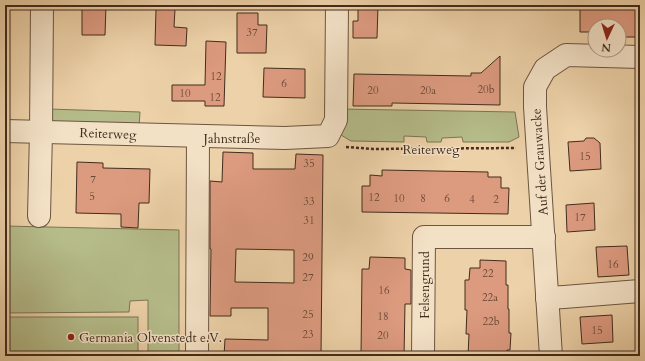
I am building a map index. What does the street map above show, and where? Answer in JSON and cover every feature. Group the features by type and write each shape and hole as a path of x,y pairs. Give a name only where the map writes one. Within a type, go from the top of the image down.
{"street":[{"path":"39,216 42,5"},
{"path":"328,136 336,120 337,5"},
{"name":"Auf der Grauwacke","path":"550,356 544,237 537,146 535,87 546,69 566,55 640,57"},
{"name":"Reiterweg","path":"5,131 198,136"},
{"name":"Jahnstraße","path":"197,356 198,136 285,138 328,136"},
{"name":"Felsengrund","path":"424,356 424,237 544,237"},
{"path":"547,298 640,291"}],"path":[{"name":"Reiterweg","path":"328,136 347,148 501,149 537,146"}],"green space":[{"path":"49,109 140,112 139,127 56,125 48,116"},
{"path":"340,109 515,112 519,137 509,142 463,142 462,137 442,138 441,142 427,142 426,137 404,136 404,142 351,141 336,132"},
{"path":"5,226 179,230 179,356 148,356 148,300 130,301 129,312 5,313"},
{"name":"Germania Olvenstedt e.V.","path":"5,317 138,317 138,356 5,356"}],"building":[{"path":"82,5 106,5 105,35 82,35"},
{"path":"358,5 378,5 377,38 353,38 353,21 358,21"},
{"path":"580,5 602,5 602,7 640,7 640,37 627,37 627,18 587,18 587,32 580,32"},
{"path":"156,9 175,9 174,27 187,28 186,46 155,45"},
{"path":"237,13 258,13 258,25 267,25 266,53 237,53"},
{"path":"206,41 226,42 224,106 205,106 205,101 172,101 172,85 205,85"},
{"path":"500,56 500,105 392,103 392,106 353,106 354,74 471,76 471,73 481,73"},
{"path":"264,68 305,69 305,98 263,97"},
{"path":"586,138 594,138 600,143 601,169 570,171 568,142 584,141"},
{"path":"223,152 253,153 253,169 295,169 296,154 323,155 321,356 224,356 225,339 268,340 268,308 231,308 231,316 210,316 210,181 222,182","holes":["236,249 294,250 294,283 235,282"]},
{"path":"77,162 103,163 103,168 150,169 149,203 139,203 138,228 121,227 121,214 76,213"},
{"path":"382,170 488,172 488,177 501,177 501,188 509,188 508,214 362,212 362,186 370,186 370,175 382,176"},
{"path":"594,203 595,230 567,232 566,205"},
{"path":"627,246 629,275 598,277 596,247"},
{"path":"370,257 405,258 405,269 411,270 411,304 405,304 404,356 361,355 362,269 369,269"},
{"path":"480,260 506,261 509,333 511,333 510,350 507,350 507,356 468,356 469,334 466,334 467,310 465,310 465,280 469,280 470,268 480,268"},
{"path":"612,315 613,342 582,344 580,317"}],"place":[{"name":"Germania Olvenstedt e.V.","path":"71,337"}]}
